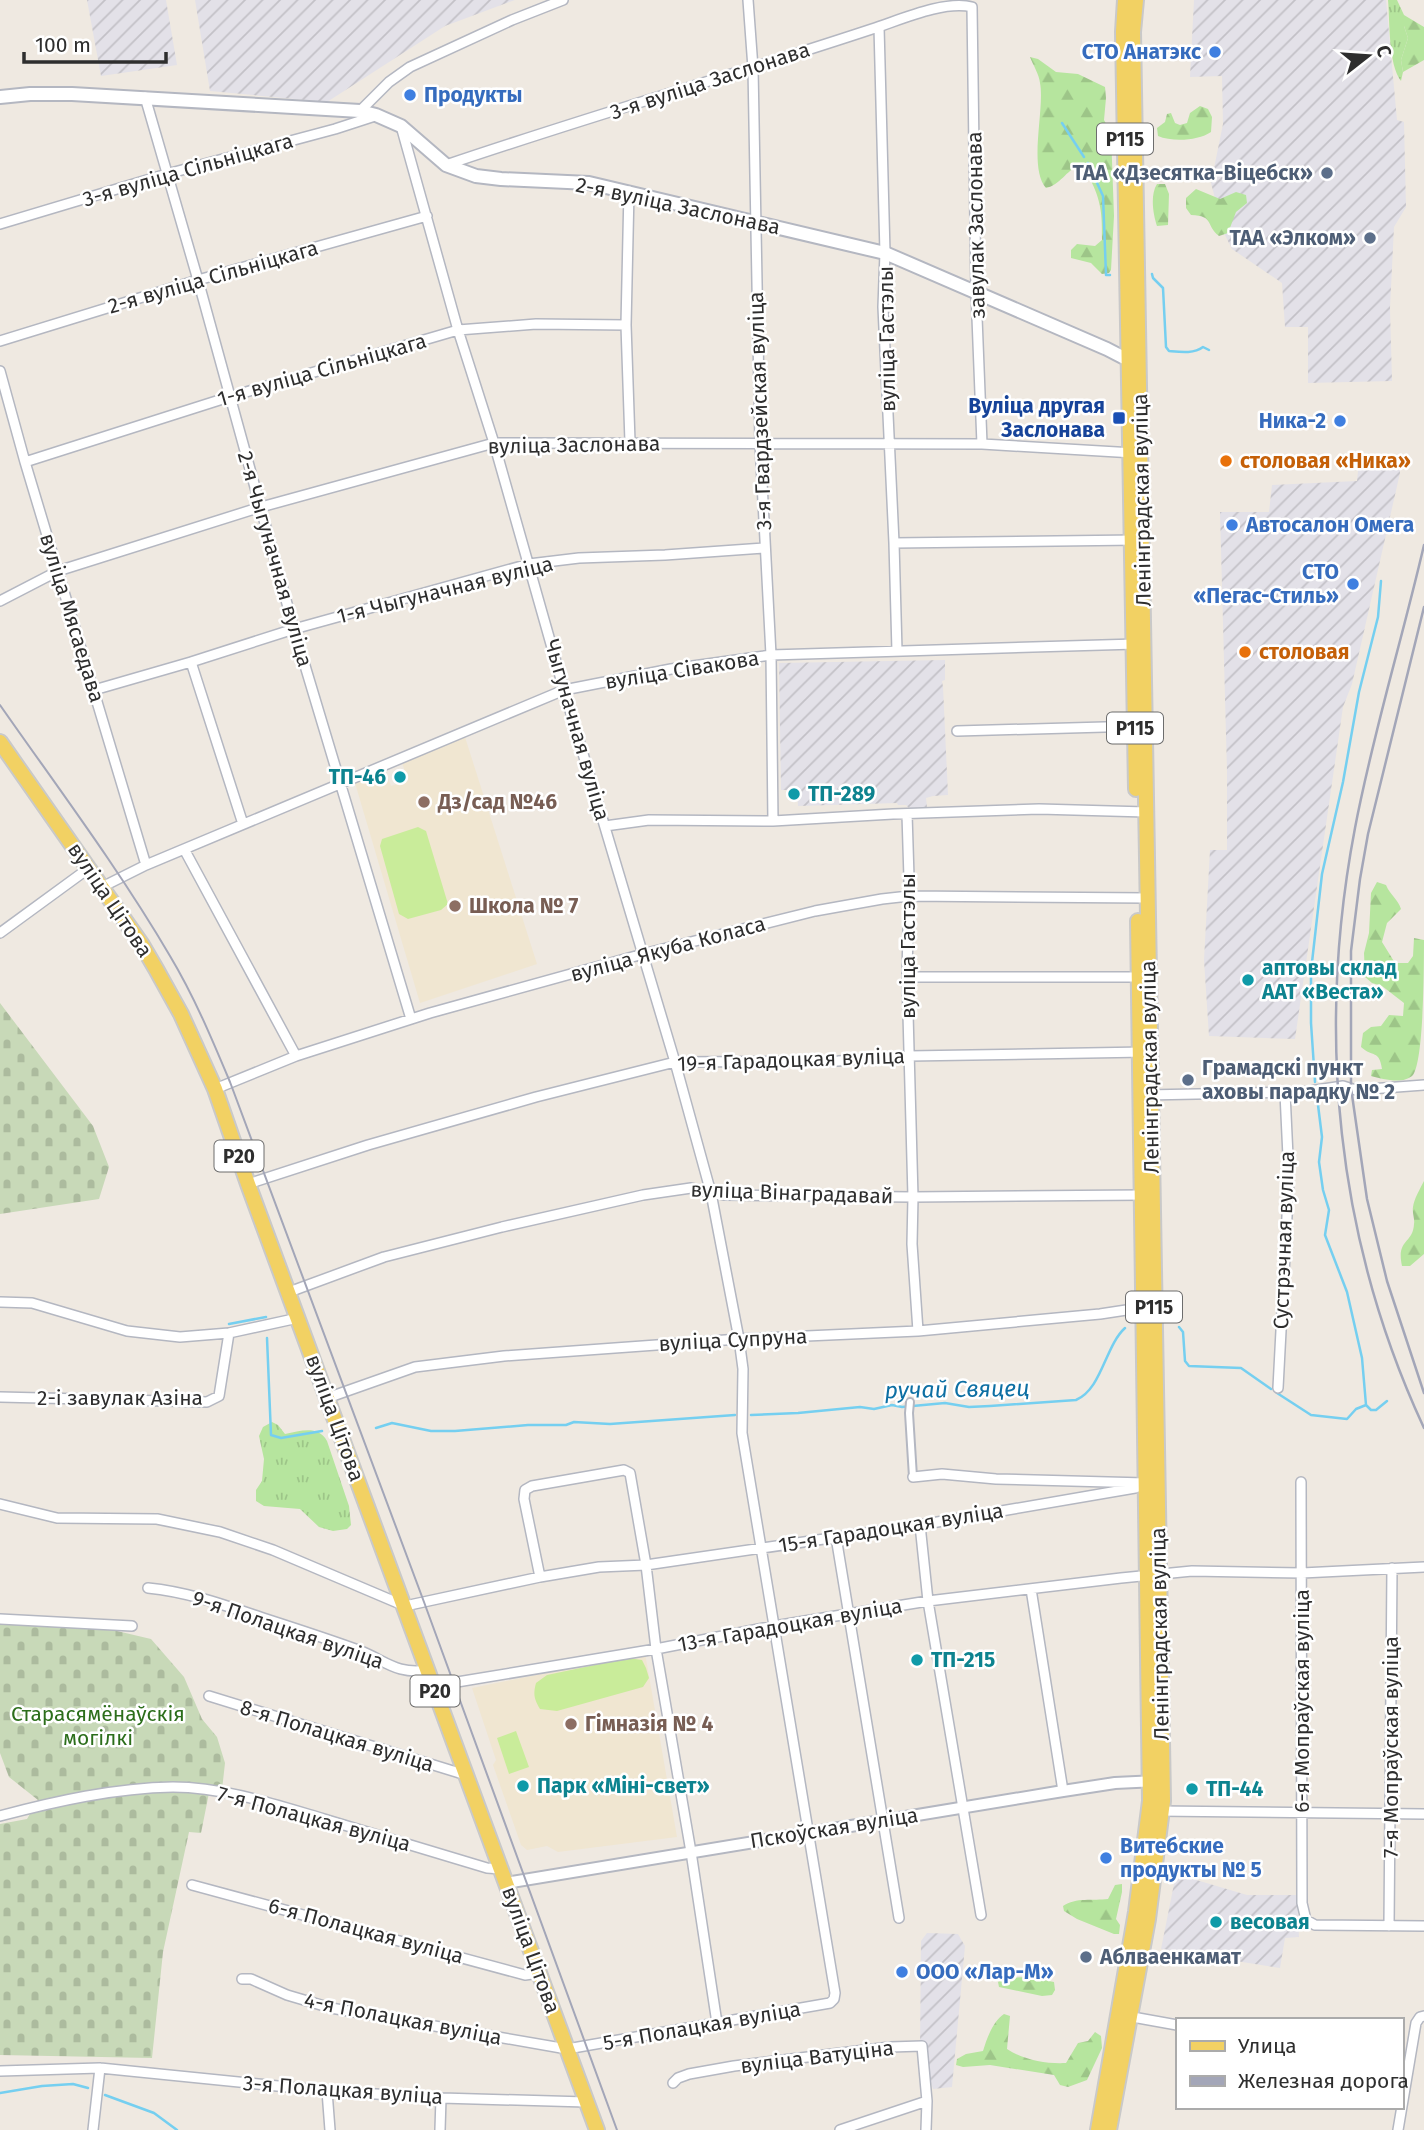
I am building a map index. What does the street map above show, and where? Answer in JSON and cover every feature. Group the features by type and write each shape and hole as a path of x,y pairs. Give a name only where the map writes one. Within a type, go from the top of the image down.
{"main road":[{"name":"Ленінградская вуліца","path":"1098,2130 1148,1919 1156,1811 1140,644 1130,81 1125,0"},
{"name":"Ленінградская вуліца","path":"1128,32 1136,0"},
{"name":"2-я вуліца Заслонава","path":"0,97 72,94 360,111 401,126 446,165 476,176 589,183 886,253 1135,363"},
{"name":"вуліца Цітова","path":"0,742 156,969 181,1014 215,1089 597,2130"},
{"name":"Ленінградская вуліца","path":"1109,2130 1125,2011"}],"street":[{"path":"360,111 389,82 410,67 512,20 563,0"},
{"name":"3-я Гвардзейская вуліца","path":"748,0 753,68 760,444 771,655 773,821"},
{"path":"1125,0 1136,0"},
{"name":"3-я вуліца Заслонава","path":"446,165 879,27 937,4 954,2 972,6"},
{"name":"завулак Заслонава","path":"972,6 976,292 982,444"},
{"name":"вуліца Гастэлы","path":"879,27 886,253 883,307 897,651"},
{"name":"2-я Чыгуначная вуліца","path":"145,97 294,629 411,1019"},
{"name":"3-я вуліца Сільніцкага","path":"0,224 376,115"},
{"name":"Чыгуначная вуліца","path":"401,126 458,330 494,443 711,1193 739,1339 743,1369 742,1433 834,1999"},
{"path":"629,191 626,325 631,442"},
{"name":"2-я вуліца Сільніцкага","path":"0,341 198,280 428,216"},
{"name":"1-я вуліца Сільніцкага","path":"25,462 229,397 458,330 536,324 626,325"},
{"name":"вуліца Мясаедава","path":"0,371 145,864"},
{"name":"вуліца Заслонава","path":"0,601 58,571 261,507 494,443 982,444 1135,453"},
{"path":"894,543 1137,540"},
{"name":"1-я Чыгуначная вуліца","path":"94,690 294,629 529,564 579,558 764,548"},
{"name":"вуліца Сівакова","path":"102,887 145,864 564,690 671,669 771,655 1140,644"},
{"path":"191,662 243,824"},
{"path":"957,731 1140,726"},
{"path":"605,825 649,820 773,821 1039,809 1141,812"},
{"name":"вуліца Гастэлы","path":"907,814 912,1244 918,1331"},
{"path":"184,849 296,1056"},
{"path":"0,933 89,868"},
{"name":"вуліца Якуба Коласа","path":"215,1089 296,1056 411,1019 643,954 815,911 909,896 1142,898"},
{"path":"907,977 1144,977"},
{"name":"19-я Гарадоцкая вуліца","path":"248,1184 394,1137 675,1062 838,1061 909,1056 1145,1051"},
{"path":"1146,1095 1285,1093 1343,1086 1356,1090 1424,1086"},
{"name":"Сустрэчная вуліца","path":"1278,1388 1289,1178 1285,1093"},
{"name":"вуліца Вінаградавай","path":"289,1292 384,1257 643,1195 691,1188 724,1195 1147,1195"},
{"path":"0,1302 32,1303 127,1331 180,1336 229,1333 298,1318"},
{"name":"вуліца Супруна","path":"327,1398 415,1367 504,1356 739,1339 918,1331 1149,1307"},
{"name":"2-і завулак Азіна","path":"0,1397 207,1402 219,1396 229,1333"},
{"path":"910,1402 913,1477"},
{"path":"540,1577 524,1499 526,1490 532,1486 624,1471 631,1473 656,1649 717,2022"},
{"name":"15-я Гарадоцкая вуліца","path":"913,1477 942,1474 996,1479 1152,1483"},
{"name":"6-я Мопраўская вуліца","path":"1301,1482 1302,1903 1306,1920 1315,1926 1389,1926"},
{"name":"15-я Гарадоцкая вуліца","path":"405,1606 599,1567 646,1565 920,1525 1152,1483"},
{"path":"0,1504 57,1518 157,1519 220,1532 273,1550 405,1606"},
{"path":"920,1525 928,1601 981,1915"},
{"path":"836,1537 899,1918"},
{"name":"13-я Гарадоцкая вуліца","path":"433,1686 928,1601 1192,1571 1302,1573 1424,1567"},
{"name":"7-я Мопраўская вуліца","path":"1389,1926 1392,1568"},
{"name":"9-я Полацкая вуліца","path":"148,1588 201,1597 361,1651 401,1671 428,1670"},
{"path":"1031,1589 1063,1791"},
{"path":"0,1619 132,1626"},
{"name":"8-я Полацкая вуліца","path":"209,1696 466,1776"},
{"name":"Пскоўская вуліца","path":"504,1876 691,1852 1115,1783 1156,1781"},
{"name":"7-я Полацкая вуліца","path":"0,1816 121,1792 174,1787 207,1790 267,1802 487,1868 504,1876"},
{"path":"1156,1811 1424,1814"},
{"name":"6-я Полацкая вуліца","path":"192,1885 525,1975 539,1973"},
{"path":"1389,1926 1424,1926"},
{"name":"4-я Полацкая вуліца","path":"242,1979 251,1979 331,2008 567,2049"},
{"name":"5-я Полацкая вуліца","path":"567,2049 830,2003 834,1999"},
{"path":"1125,2011 1176,2025"},
{"path":"1403,2083 1416,2023 1424,2016"},
{"name":"вуліца Ватуціна","path":"673,2083 689,2074 734,2066 890,2047 922,2046 927,2101 926,2130"},
{"path":"93,2130 100,2068"},
{"name":"3-я Полацкая вуліца","path":"0,2071 100,2068 327,2091 441,2098 586,2102"},
{"path":"327,2091 330,2130"},
{"path":"440,2130 441,2098"},
{"path":"840,2130 927,2101"},
{"path":"1398,2130 1400,2109"}],"shaded area":[{"path":"87,0 166,0 177,65 101,76"},
{"path":"195,0 515,0 445,26 327,102 210,91"},
{"path":"1194,0 1386,0 1397,120 1404,122 1406,207 1394,227 1390,308 1392,381 1308,383 1308,327 1285,327 1282,283 1232,249 1224,233 1211,183 1223,124 1222,76 1190,77"},
{"path":"1359,461 1399,464 1400,473 1352,684 1343,707 1295,1039 1209,1036 1204,960 1210,850 1227,850 1220,512 1269,512 1272,485 1357,481"},
{"path":"945,660 945,680 942,681 948,795 926,798 927,807 909,808 897,803 798,806 797,790 781,790 779,663"},
{"name":"Школа № 7","path":"465,737 537,964 420,1003 355,783 385,770 391,786 408,780 402,763"},
{"name":"Гімназія № 4","path":"645,1653 677,1837 558,1852 547,1846 527,1850 521,1845 493,1765 496,1760 472,1688"},
{"path":"1176,1874 1247,1895 1297,1895 1299,1937 1285,1938 1280,1968 1161,1949"},
{"path":"927,1933 958,1934 965,1946 952,2087 933,2089 920,2050 921,1941"}],"green space":[{"path":"1388,0 1397,0 1404,15 1408,38 1401,60 1401,81 1392,54"},
{"path":"1404,15 1424,27 1424,60 1403,72 1401,60 1408,38"},
{"path":"1030,57 1038,59 1056,72 1078,74 1105,87 1104,120 1111,133 1114,216 1109,273 1102,274 1091,263 1071,258 1071,250 1077,244 1095,246 1102,240 1100,204 1086,171 1079,165 1046,188 1041,179 1038,152 1041,94 1040,83"},
{"path":"1200,106 1208,109 1212,117 1211,132 1185,140 1158,136 1157,128 1165,122 1167,114 1171,113 1175,123 1180,125 1187,123 1190,113"},
{"path":"1157,184 1165,184 1169,194 1168,225 1157,226 1153,199"},
{"path":"1196,189 1220,199 1236,192 1246,195 1247,203 1236,212 1228,233 1219,236 1207,219 1191,215 1186,208 1186,198"},
{"path":"418,827 426,831 448,904 441,910 408,919 399,914 380,846 382,839"},
{"path":"1377,882 1386,885 1401,909 1387,923 1382,942 1395,963 1408,963 1413,956 1414,938 1424,940 1423,1011 1417,1066 1413,1075 1398,1081 1371,1076 1372,1070 1382,1069 1381,1063 1377,1056 1361,1047 1363,1033 1371,1027 1381,1026 1389,1015 1403,1016 1404,1003 1365,977 1364,953 1369,933 1371,893"},
{"path":"0,1003 93,1126 109,1167 99,1199 0,1214"},
{"path":"1424,1181 1424,1254 1410,1266 1402,1266 1401,1251 1413,1230 1414,1204"},
{"path":"272,1422 285,1434 314,1431 327,1441 349,1506 351,1525 347,1529 333,1531 319,1527 300,1509 264,1506 256,1501 256,1490 262,1481 264,1459 259,1436 263,1427"},
{"name":"Старасямёнаўскія могілкі","path":"0,1621 62,1624 117,1631 151,1639 184,1677 202,1719 217,1737 225,1763 222,1790 210,1788 201,1833 189,1832 163,1952 152,2058 0,2055 0,1824 27,1819 38,1800 9,1777 0,1753"},
{"path":"628,1658 642,1660 649,1678 643,1687 557,1711 540,1709 535,1696 536,1683 547,1675"},
{"path":"516,1731 529,1767 509,1774 497,1738"},
{"path":"1122,1884 1116,1919 1120,1925 1119,1934 1077,1919 1064,1911 1063,1906 1073,1901 1108,1899 1115,1885"},
{"path":"1027,1977 1054,1982 1055,1990 1052,1995 1042,1996 999,1987 998,1982 1009,1978"},
{"path":"1004,2014 1010,2016 1007,2049 1035,2060 1066,2063 1078,2043 1088,2041 1095,2032 1101,2036 1102,2048 1087,2080 1068,2087 1060,2085 1054,2075 990,2065 956,2065 957,2059 966,2054 983,2051 994,2025"}],"waterway":[{"path":"1062,123 1084,157"},
{"path":"1088,163 1103,196 1106,275 1110,275"},
{"path":"1152,274 1163,288 1166,347 1169,351 1182,352 1203,347 1209,350"},
{"path":"1315,1082 1311,971 1322,874 1343,782 1359,692 1378,617 1381,581"},
{"path":"1317,1097 1322,1137 1319,1162 1329,1210 1325,1235 1347,1292 1362,1358 1366,1405"},
{"path":"229,1324 266,1317"},
{"name":"ручай Свяцец","path":"1179,1327 1183,1332 1185,1361 1189,1366 1241,1368 1271,1389"},
{"name":"ручай Свяцец","path":"751,1415 860,1407 874,1409 892,1405 902,1407 945,1403 969,1407 1076,1400 1092,1387 1118,1336 1125,1328"},
{"name":"ручай Свяцец","path":"267,1338 271,1435 281,1438 322,1431"},
{"name":"ручай Свяцец","path":"1277,1393 1311,1415 1347,1419 1356,1409 1366,1405 1371,1410 1376,1410 1387,1401"},
{"name":"ручай Свяцец","path":"376,1428 392,1423 431,1431 455,1431 566,1425 574,1422 610,1424 735,1415"},
{"path":"0,2093 73,2084 88,2088"},
{"path":"105,2095 154,2113 177,2130"}],"tram line":[{"path":"0,705 88,829 170,956 202,1018 230,1082 617,2130"}],"railway":[{"path":"1424,545 1370,757 1355,828 1343,905 1337,981 1336,1058 1342,1134 1353,1209 1371,1283 1394,1356 1424,1428"},
{"path":"1424,607 1368,834 1351,951 1351,1088 1367,1199 1387,1281 1424,1393"}],"place":[{"name":"СТО Анатэкс","path":"1215,52"},
{"name":"Продукты","path":"410,95"},
{"name":"ТАА «Дзесятка-Віцебск»","path":"1327,173"},
{"name":"ТАА «Элком»","path":"1370,238"},
{"name":"Вуліца другая Заслонава","path":"1119,418"},
{"name":"Ника-2","path":"1340,421"},
{"name":"столовая «Ника»","path":"1226,461"},
{"name":"Автосалон Омега","path":"1232,525"},
{"name":"СТО «Пегас-Стиль»","path":"1353,584"},
{"name":"столовая","path":"1245,652"},
{"name":"ТП-46","path":"400,777"},
{"name":"ТП-289","path":"794,794"},
{"name":"Дз/сад №46","path":"424,802"},
{"name":"Школа № 7","path":"455,906"},
{"name":"аптовы склад ААТ «Веста»","path":"1248,980"},
{"name":"Грамадскі пункт аховы парадку № 2","path":"1188,1080"},
{"name":"ТП-215","path":"917,1660"},
{"name":"Гімназія № 4","path":"571,1724"},
{"name":"Парк «Міні-свет»","path":"523,1786"},
{"name":"ТП-44","path":"1192,1789"},
{"name":"Витебские продукты № 5","path":"1106,1858"},
{"name":"весовая","path":"1216,1922"},
{"name":"Аблваенкамат","path":"1086,1957"},
{"name":"ООО «Лар-М»","path":"902,1972"}]}
